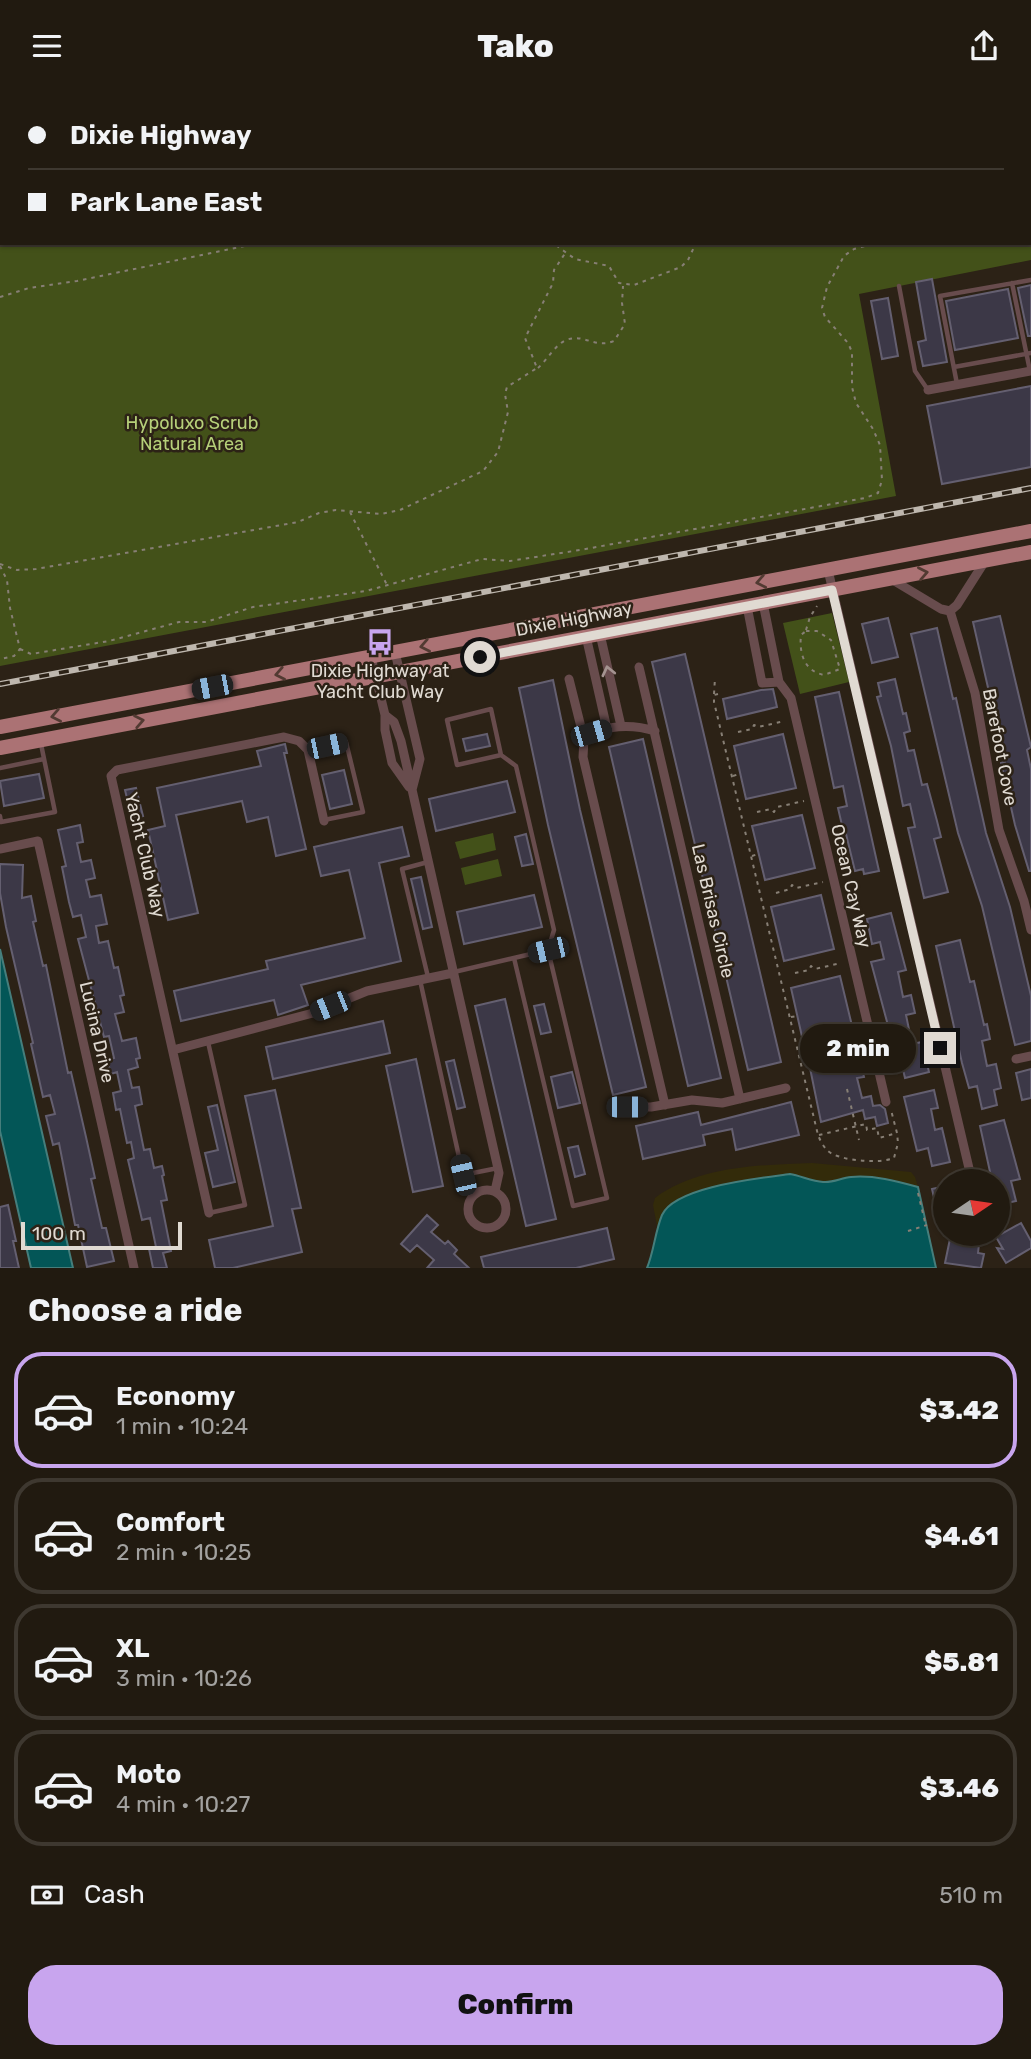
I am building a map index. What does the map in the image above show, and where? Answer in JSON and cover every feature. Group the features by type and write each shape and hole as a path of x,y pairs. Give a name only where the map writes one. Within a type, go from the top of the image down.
{"main road":[{"name":"Dixie Highway","path":"0,727 1031,531"},
{"name":"Dixie Highway","path":"0,747 1031,552"}],"street":[{"path":"928,390 1030,371"},
{"path":"891,579 941,609 950,611 957,605 985,561"},
{"path":"828,570 969,1169"},
{"name":"Ocean Cay Way","path":"763,603 779,682 791,698 888,1101"},
{"path":"747,606 762,683 779,682"},
{"name":"Barefoot Cove","path":"950,611 975,693 999,830 1024,901 1031,930"},
{"path":"593,635 621,726"},
{"path":"593,635 607,729"},
{"path":"395,652 420,759 412,792"},
{"path":"371,657 393,763 412,792"},
{"name":"Las Brisas Circle","path":"639,667 740,1099"},
{"path":"569,679 584,739 583,757 665,1105"},
{"path":"385,715 394,722 401,741 498,1168 495,1191"},
{"path":"584,739 591,733 621,726 655,731"},
{"name":"Yacht Club Way","path":"209,1213 111,776 117,770 284,737 299,741 308,750"},
{"path":"388,742 415,739"},
{"path":"308,750 324,821"},
{"name":"Lucina Drive","path":"0,849 38,841 134,1268"},
{"path":"173,1050 313,1013 368,991 453,973"},
{"path":"1016,1059 1031,1056"},
{"path":"627,1107 651,1107 692,1100 722,1103 786,1089"},
{"path":"483,1190 495,1191 505,1200 506,1213 500,1225 481,1228 471,1220 469,1202 483,1190"}],"lane":[{"path":"957,385 940,296 1031,280"},
{"path":"1012,283 1030,371"},
{"path":"899,286 915,371 928,390"},
{"path":"954,367 1028,353"},
{"path":"756,649 771,646"},
{"path":"759,665 774,662"},
{"path":"501,755 457,765 447,720 491,709 501,755 516,766 554,930 548,950 607,1198 573,1206 514,958"},
{"path":"0,816 1,823 55,812 40,740"},
{"path":"308,750 346,742 363,812 324,821"},
{"path":"0,768 44,759"},
{"path":"428,862 402,869 463,1175 498,1168"},
{"path":"453,973 548,950"},
{"path":"207,1041 245,1205 209,1213"}],"path":[{"path":"0,297 29,288 76,281 249,245"},
{"path":"552,245 575,259 609,266 623,285 634,285 681,267 688,260 695,245"},
{"path":"20,649 32,654 109,641 179,622 206,622 253,607 387,587 482,559 510,561 580,550 865,498 878,493 882,480 880,446 873,429 856,403 852,387 852,352 848,343 825,317 822,308 827,287 844,256 854,249 869,245"},
{"path":"537,368 525,338 553,282 554,270 566,252"},
{"path":"0,565 17,570 36,569 298,522 319,513 350,511 381,514 400,510 483,471 498,452 508,412 505,394 507,387 549,359 562,342 581,338 598,344 614,341 625,324 623,285"},
{"path":"350,511 387,587"},
{"path":"0,565 7,580 10,608 20,649"},
{"path":"806,631 817,631 828,637 834,646 840,669 830,674 818,674 810,670 802,654 801,635 806,631 810,617 820,604"},
{"path":"824,642 828,637"},
{"path":"0,659 14,656 20,649"},
{"path":"715,678 732,776 818,1135 827,1152 838,1158 882,1162 894,1158 897,1153 897,1133 888,1101"},
{"path":"738,732 752,729 754,725 758,727 785,721"},
{"path":"732,776 739,774"},
{"path":"757,812 771,809 774,811 777,807 804,801"},
{"path":"751,856 758,855"},
{"path":"776,893 790,889 792,885 796,888 823,882"},
{"path":"770,936 777,935"},
{"path":"795,974 809,970 811,966 815,969 842,963"},
{"path":"790,1017 797,1016"},
{"path":"814,1054 828,1051 830,1047 834,1050 861,1043"},
{"path":"847,1089 859,1140"},
{"path":"809,1098 814,1097"},
{"path":"818,1135 866,1124 867,1130 877,1128 879,1138 897,1133"},
{"path":"908,1231 927,1225 918,1193"}],"green space":[{"name":"Hypoluxo Scrub Natural Area","path":"0,245 1031,245 1031,260 859,294 896,496 0,666"},
{"path":"832,613 849,682 800,694 783,623"},
{"path":"493,833 496,850 460,859 455,842"},
{"path":"498,859 502,876 465,885 461,868"}],"sand":[{"path":"812,1163 911,1172 918,1187 890,1179 848,1177 819,1182 790,1174 738,1181 701,1190 663,1214 658,1231 653,1205 655,1198 672,1187 710,1173 730,1169"}],"water":[{"path":"0,949 73,1268 31,1268 0,1131"},
{"path":"790,1174 823,1182 851,1177 877,1178 918,1187 936,1268 647,1268 662,1215 670,1205 701,1190 720,1185"}],"building":[{"path":"932,279 947,362 923,366 918,342 926,340 916,282"},
{"path":"1031,285 1031,336 1028,336 1018,288"},
{"path":"1008,289 1018,338 955,350 946,301"},
{"path":"888,298 898,356 882,359 871,301"},
{"path":"1031,386 1031,467 942,484 927,406"},
{"path":"1000,616 1031,747 1027,750 1031,769 1031,871 1015,825 1001,763 1005,762 973,622"},
{"path":"888,618 898,657 872,663 862,624"},
{"path":"937,628 953,699 956,698 986,833 1010,907 1031,996 1031,1041 1015,1045 982,906 958,833 911,634"},
{"path":"685,654 781,1062 748,1070 652,662"},
{"path":"895,679 910,731 904,733 908,751 914,750 922,785 927,784 941,837 934,839 948,892 924,898 908,828 915,827 910,804 903,806 891,746 877,697 881,696 878,683"},
{"path":"553,680 580,810 646,1087 613,1095 548,825 519,688"},
{"path":"773,689 777,707 727,719 723,699"},
{"path":"839,692 879,871 864,874 863,869 855,871 844,834 838,808 847,806 843,786 834,788 815,697"},
{"path":"487,734 490,746 466,751 463,739"},
{"path":"783,734 796,788 746,799 734,746"},
{"path":"643,739 721,1078 688,1086 609,747"},
{"path":"285,744 287,753 284,753 306,849 276,856 268,817 247,822 242,801 176,815 198,913 168,920 148,830 165,826 157,788 261,766 257,751"},
{"path":"344,770 352,804 330,809 322,775"},
{"path":"39,774 44,798 4,806 0,781"},
{"path":"507,781 515,812 436,831 429,799"},
{"path":"136,788 143,816 132,819 125,790"},
{"path":"802,815 815,868 765,880 752,826"},
{"path":"80,825 83,842 77,843 81,862 91,860 95,878 86,880 90,897 101,895 107,924 96,926 99,943 108,941 114,968 118,967 124,995 120,996 124,1012 115,1014 122,1041 136,1038 140,1058 136,1059 138,1067 128,1070 132,1088 139,1087 142,1104 135,1106 144,1150 150,1149 154,1168 162,1166 164,1175 162,1176 167,1200 161,1201 171,1251 163,1253 167,1268 153,1268 149,1249 156,1247 150,1218 142,1220 128,1160 134,1158 131,1142 127,1143 120,1109 116,1110 113,1093 121,1091 117,1072 111,1074 107,1060 114,1058 109,1036 104,1037 78,939 86,937 81,915 73,917 62,867 66,866 58,830"},
{"path":"402,827 409,856 379,863 401,961 301,985 308,1005 278,1015 274,1000 181,1021 174,991 268,969 266,961 365,938 349,870 321,876 314,847"},
{"path":"526,834 533,864 522,866 515,837"},
{"path":"0,864 23,865 22,898 31,896 36,921 33,922 43,966 46,965 68,1073 71,1072 95,1178 91,1179 102,1228 106,1228 114,1261 87,1267 78,1225 75,1225 59,1143 53,1145 46,1116 55,1114 50,1095 43,1097 31,1044 33,1043 0,893"},
{"path":"421,877 432,927 423,929 411,879"},
{"path":"534,895 542,927 464,944 457,912"},
{"path":"821,895 834,949 784,961 771,907"},
{"path":"891,913 906,970 898,972 903,997 911,995 915,1013 906,1015 912,1044 922,1042 929,1072 905,1078 894,1032 890,1033 871,962 884,959 880,942 872,944 867,919"},
{"path":"960,940 970,982 974,981 984,1025 987,1024 990,1039 982,1041 987,1066 996,1064 1001,1088 994,1090 997,1105 982,1109 977,1086 969,1088 936,946"},
{"path":"840,976 853,1030 803,1041 791,988"},
{"path":"505,999 556,1219 526,1226 475,1006"},
{"path":"544,1004 551,1032 541,1034 534,1006"},
{"path":"383,1021 390,1053 273,1079 266,1047"},
{"path":"859,1057 864,1077 857,1078 862,1098 871,1096 873,1106 880,1105 885,1109 888,1123 877,1126 875,1117 865,1119 863,1110 821,1122 810,1068"},
{"path":"416,1059 443,1186 413,1192 386,1066"},
{"path":"454,1060 465,1107 457,1109 446,1062"},
{"path":"1031,1069 1031,1098 1022,1100 1016,1073"},
{"path":"572,1072 580,1103 558,1108 551,1077"},
{"path":"275,1090 301,1208 292,1209 302,1252 233,1268 215,1268 209,1240 273,1226 245,1096"},
{"path":"934,1090 938,1108 931,1109 935,1130 942,1128 950,1162 932,1166 928,1148 917,1151 904,1097"},
{"path":"791,1102 799,1135 736,1150 732,1129 703,1135 705,1145 643,1159 636,1126 698,1112 701,1125"},
{"path":"217,1105 235,1182 213,1187 205,1153 218,1150 208,1107"},
{"path":"1004,1120 1020,1179 1011,1181 1016,1201 1010,1202 1010,1169 989,1169 980,1126"},
{"path":"578,1146 585,1174 575,1177 568,1148"},
{"path":"8,1205 19,1268 0,1268 0,1207"},
{"path":"427,1215 438,1225 431,1232 445,1244 448,1241 457,1250 454,1254 469,1268 427,1268 434,1260 417,1245 410,1252 401,1244"},
{"path":"1021,1223 1031,1241 1031,1248 1006,1263 997,1248 1010,1246 1010,1229"},
{"path":"607,1228 614,1259 576,1268 484,1268 481,1257"},
{"path":"949,1246 979,1246 978,1253 984,1254 981,1268 945,1263"}],"railway":[{"path":"0,684 1031,488"}],"place":[{"name":"Dixie Highway at Yacht Club Way","path":"380,642"}],"route":[{"path":"480,657 832,590 940,1048"}]}
